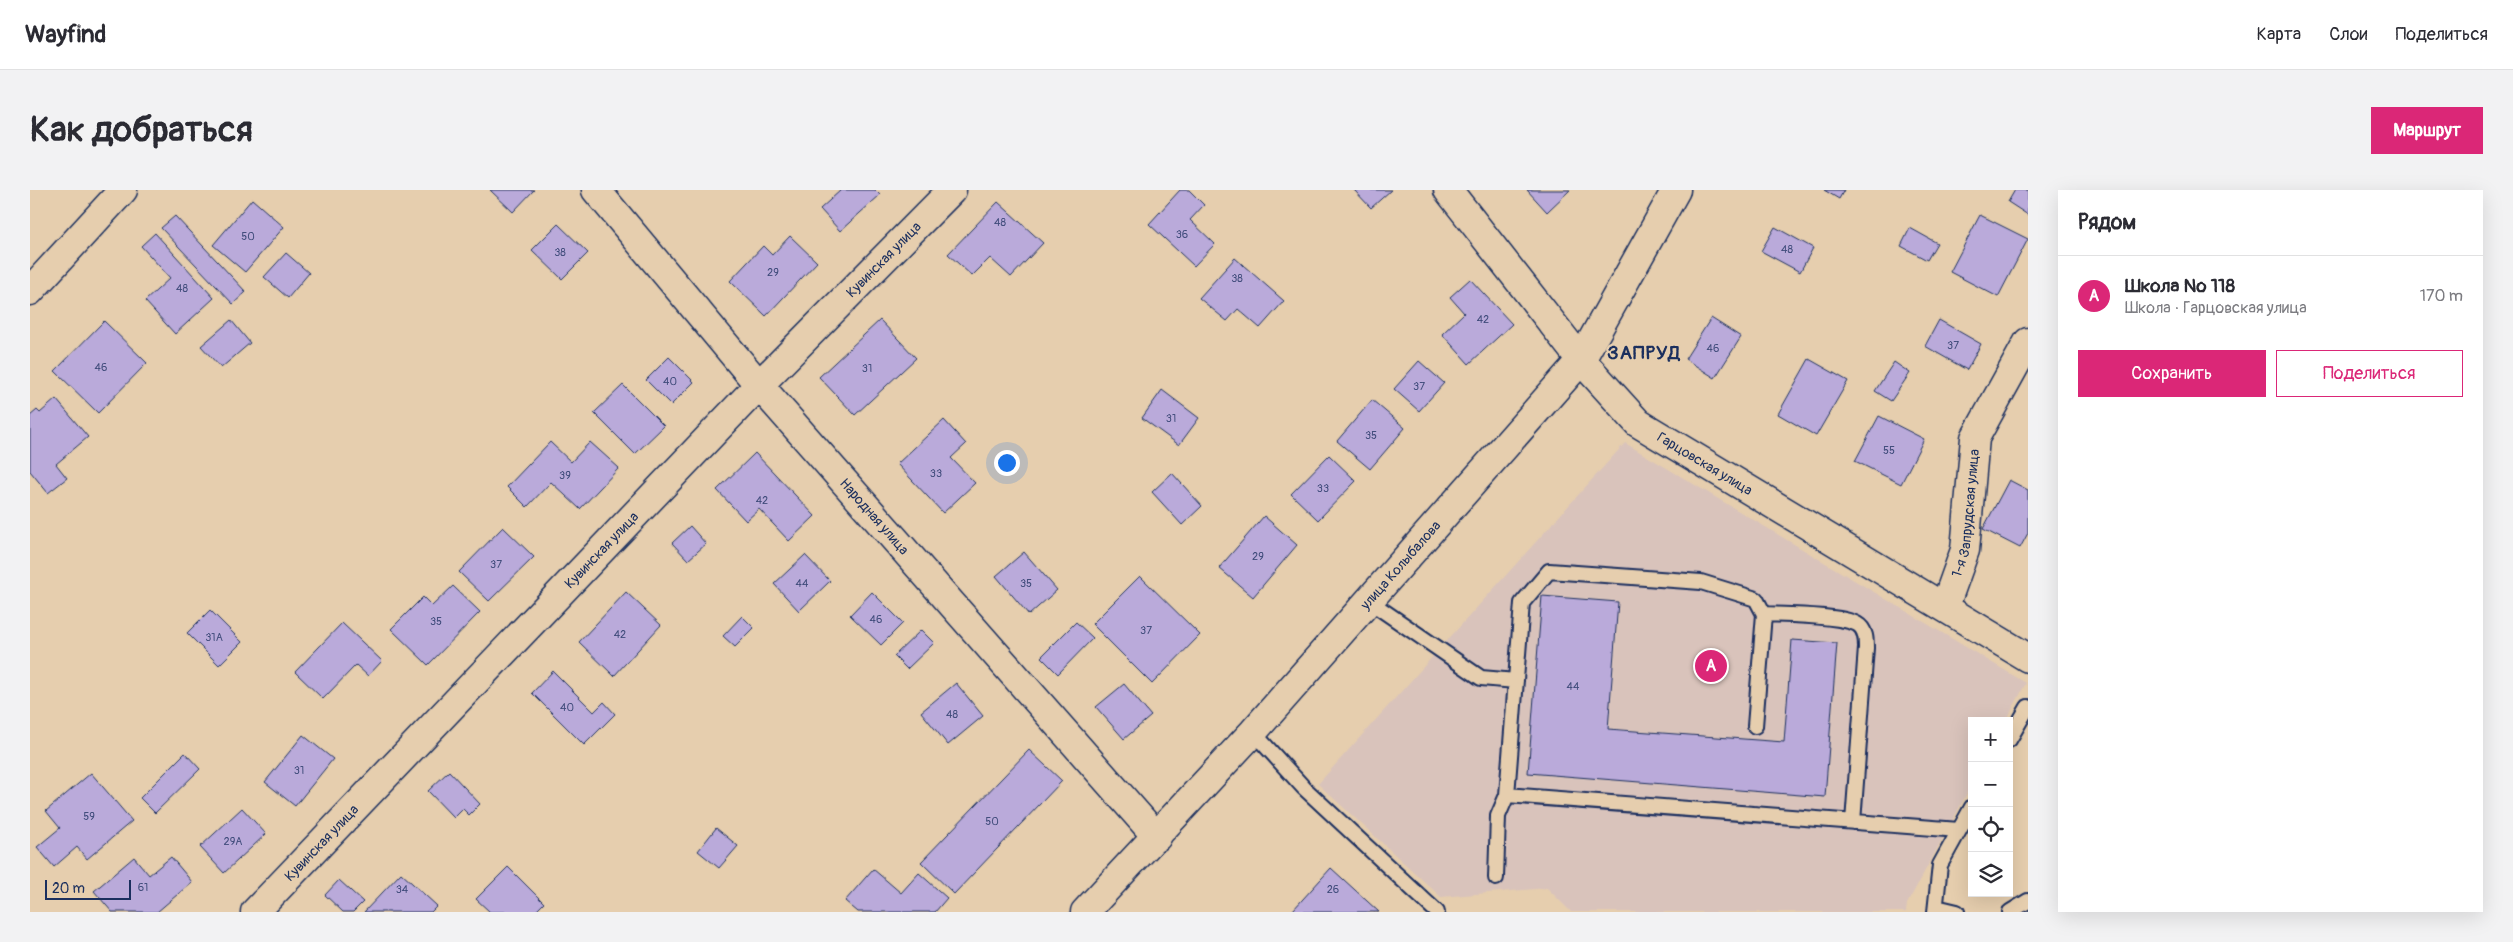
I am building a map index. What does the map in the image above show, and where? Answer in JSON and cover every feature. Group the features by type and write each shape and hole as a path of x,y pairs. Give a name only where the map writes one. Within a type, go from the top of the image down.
{"street":[{"path":"30,291 123,190"},
{"name":"Народная улица","path":"596,190 759,385 1157,836"},
{"name":"Кувинская улица","path":"255,912 759,385 952,190"},
{"name":"Гарцовская улица","path":"1448,190 1580,360 1638,423 1945,606 2028,658"},
{"name":"улица Колыбалова","path":"1085,912 1253,732 1580,360 1676,190"},
{"name":"1-я Запрудская улица","path":"1945,606 1965,550 1975,438 2028,342"}],"lane":[{"path":"1496,878 1498,816 1507,795 1522,602 1549,570 1701,582 1756,599 1764,614 1755,726"},
{"path":"1369,600 1482,678 1516,681"},
{"path":"1764,614 1845,620 1859,625 1866,635 1852,822"},
{"path":"2013,733 2028,707"},
{"path":"1253,732 1304,788 1437,912"},
{"path":"1507,795 1959,830"},
{"path":"1957,912 1936,910 1940,865 1968,814"},
{"path":"2010,912 2028,901"}],"shaded area":[{"path":"1625,443 2026,683 2008,717 1968,717 1968,791 1907,904 1906,912 1571,912 1547,888 1441,897 1318,784"}],"building":[{"path":"490,190 534,190 513,212"},
{"path":"841,190 875,190 880,195 840,231 820,209"},
{"path":"1180,190 1189,190 1204,205 1190,220 1215,244 1194,266 1149,224"},
{"path":"1354,190 1391,190 1371,208"},
{"path":"1527,190 1570,190 1547,212"},
{"path":"1824,190 1844,190 1839,199"},
{"path":"2015,190 2028,190 2028,215 2008,202"},
{"path":"252,199 284,227 245,272 213,245"},
{"path":"998,202 1043,243 1011,277 990,258 972,276 948,254"},
{"path":"1980,215 2028,239 1998,297 1950,272"},
{"path":"175,216 246,292 233,304 161,228"},
{"path":"558,224 588,253 562,279 532,250"},
{"path":"1775,227 1813,248 1800,272 1761,251"},
{"path":"1910,228 1937,243 1927,260 1901,246"},
{"path":"155,233 214,298 175,334 145,301 170,278 141,246"},
{"path":"790,236 817,262 766,316 730,281 763,246 772,255"},
{"path":"286,253 309,273 288,298 264,277"},
{"path":"1235,258 1284,301 1260,328 1238,309 1227,321 1199,298"},
{"path":"1470,279 1512,324 1469,364 1442,334 1464,313 1450,297"},
{"path":"1711,318 1741,337 1715,378 1685,359"},
{"path":"231,320 250,343 221,368 201,346"},
{"path":"880,320 916,358 855,415 819,377"},
{"path":"1939,320 1981,344 1967,370 1925,346"},
{"path":"104,321 147,363 98,413 55,371"},
{"path":"669,357 694,382 671,405 646,380"},
{"path":"1809,359 1848,381 1816,436 1778,414"},
{"path":"1419,361 1444,383 1419,411 1394,389"},
{"path":"1894,362 1910,373 1891,401 1875,391"},
{"path":"623,385 664,426 635,454 594,413"},
{"path":"1162,390 1199,418 1179,445 1142,418"},
{"path":"56,399 88,437 56,464 67,478 48,493 30,471 30,416 37,410 40,413"},
{"path":"1372,400 1405,428 1370,469 1337,441"},
{"path":"1879,416 1924,439 1901,484 1855,461"},
{"path":"944,420 966,444 951,458 975,483 943,513 897,464"},
{"path":"550,442 571,462 590,442 619,468 580,509 551,482 527,507 507,487"},
{"path":"755,453 815,516 789,541 759,509 746,521 717,490"},
{"path":"1329,455 1356,481 1318,520 1291,494"},
{"path":"1172,473 1202,506 1182,525 1152,492"},
{"path":"2009,480 2028,490 2028,533 2020,548 1983,529"},
{"path":"1264,516 1297,545 1253,597 1219,568"},
{"path":"690,526 706,544 688,560 672,543"},
{"path":"503,527 534,557 489,601 459,572"},
{"path":"1024,552 1057,590 1029,615 996,576"},
{"path":"805,555 830,581 799,611 774,584"},
{"path":"1140,576 1200,635 1152,684 1092,624"},
{"path":"453,586 480,612 428,665 391,629 423,597 432,606"},
{"path":"626,592 661,625 614,676 579,642"},
{"path":"872,592 903,623 881,645 850,615"},
{"path":"1542,596 1618,602 1608,729 1784,742 1792,640 1837,643 1825,797 1528,773"},
{"path":"210,610 242,642 219,665 187,633"},
{"path":"742,616 754,628 735,647 723,636"},
{"path":"1076,622 1093,638 1058,674 1041,657"},
{"path":"342,623 382,661 368,676 356,665 323,699 295,672"},
{"path":"921,630 934,643 907,669 894,656"},
{"path":"553,671 594,712 604,702 615,714 584,745 532,693"},
{"path":"956,683 983,716 948,745 921,712"},
{"path":"1124,684 1151,716 1124,739 1096,707"},
{"path":"303,735 333,759 295,806 265,782"},
{"path":"1029,750 1062,781 954,894 921,862"},
{"path":"185,753 200,769 155,813 140,798"},
{"path":"449,771 480,804 469,815 463,809 454,818 428,791"},
{"path":"91,773 132,821 87,859 77,847 54,867 37,847 60,828 46,811"},
{"path":"242,808 266,834 224,873 200,847"},
{"path":"716,828 738,846 719,868 698,851"},
{"path":"134,857 149,875 171,857 192,882 157,912 112,912 94,891"},
{"path":"508,867 544,903 535,912 490,912 476,899"},
{"path":"1331,868 1379,912 1295,912 1293,910"},
{"path":"873,869 901,893 919,873 947,898 935,912 858,912 845,901"},
{"path":"401,873 437,906 431,912 364,912"},
{"path":"339,880 363,902 353,912 343,912 325,895"}],"place":[{"name":"Школа № 118","path":"1711,666"}],"district":[{"name":"ЗАПРУД","path":"1644,352"}]}
